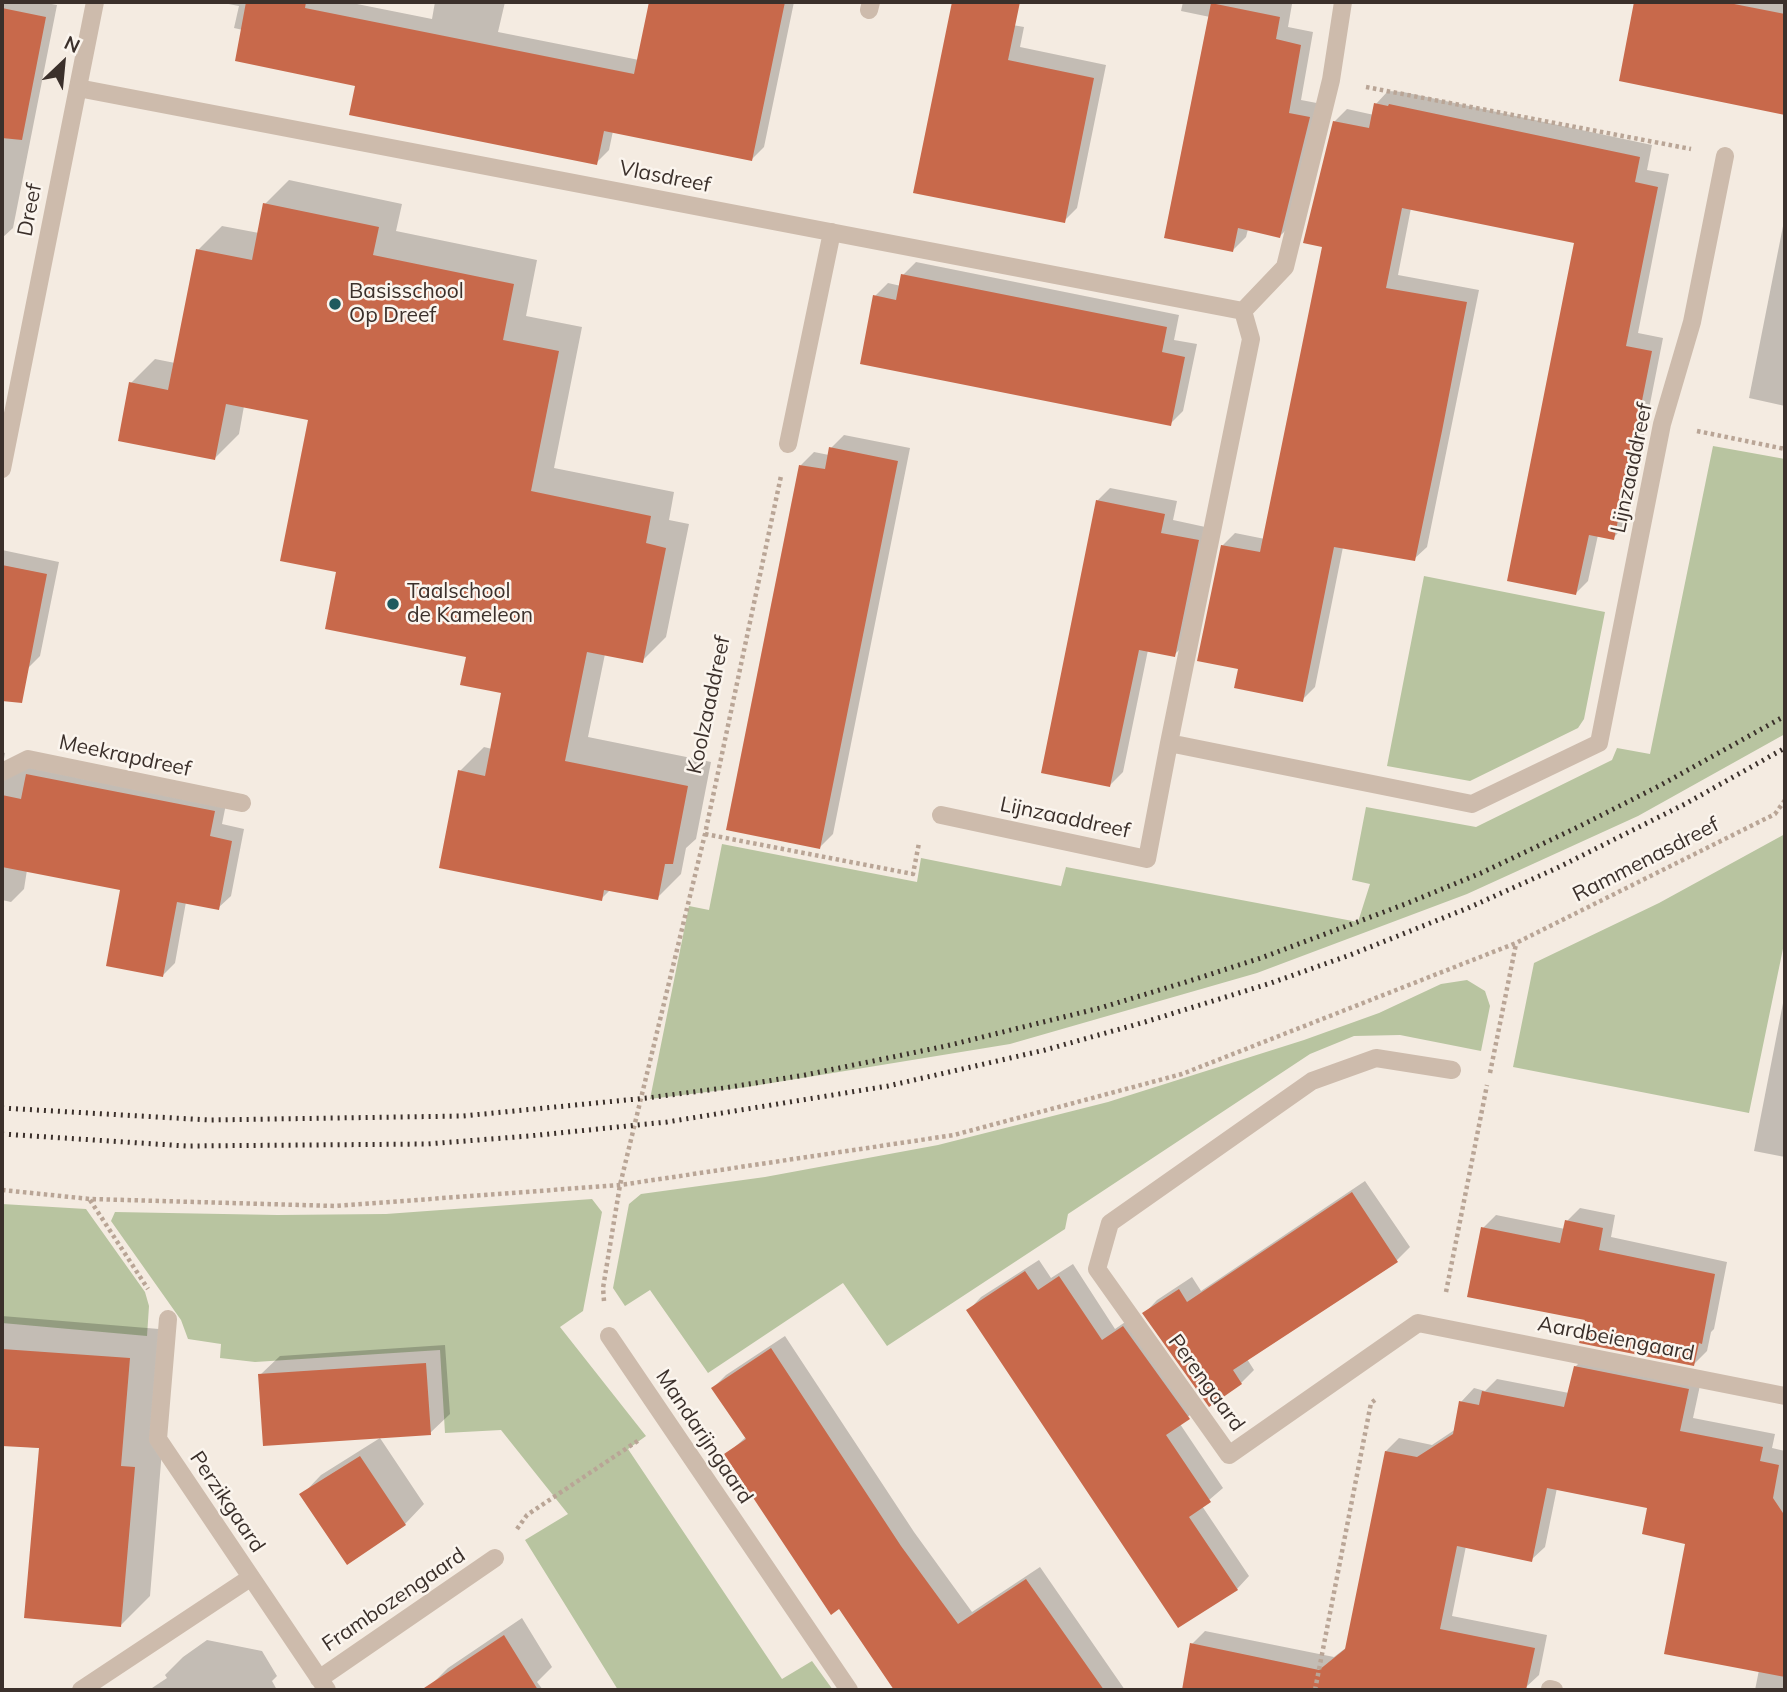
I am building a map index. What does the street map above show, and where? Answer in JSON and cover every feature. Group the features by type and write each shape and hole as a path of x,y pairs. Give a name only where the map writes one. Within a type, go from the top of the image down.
{"street":[{"name":"Dreef","path":"2,469 94,2"},
{"path":"1244,311 1285,267 1331,80 1343,2"},
{"name":"Vlasdreef","path":"78,88 1244,311"},
{"name":"Lijnzaaddreef","path":"1169,743 1472,804 1599,743 1662,424 1692,322 1725,156"},
{"path":"788,444 832,232"},
{"name":"Lijnzaaddreef","path":"942,816 1146,859 1251,339 1244,311"},
{"name":"Meekrapdreef","path":"2,772 28,759 242,803"},
{"name":"Perengaard","path":"1439,1327 1418,1323 1230,1455 1097,1269 1110,1223 1312,1081 1376,1058 1452,1070"},
{"name":"Perzikgaard","path":"168,1319 158,1439 323,1685"},
{"name":"Aardbeiengaard","path":"1439,1327 1785,1396"},
{"name":"Mandarijngaard","path":"608,1336 849,1690"},
{"name":"Frambozengaard","path":"323,1685 495,1558"},
{"path":"81,1690 250,1578"}],"path":[{"path":"1331,80 1725,156"},
{"path":"1662,424 1785,449"},
{"name":"Koolzaaddreef","path":"620,1185 705,834 788,444"},
{"name":"Rammenasdreef","path":"2,1190 90,1199 335,1206 620,1185 954,1135 1169,1078 1516,943 1775,814 1785,800"},
{"path":"705,834 913,874 926,812 942,816"},
{"path":"1439,1327 1516,943"},
{"path":"608,1336 603,1288 620,1185"},
{"path":"90,1199 168,1319"},
{"path":"1315,1690 1371,1403 1380,1396"},
{"path":"495,1558 527,1515 666,1422"}],"green space":[{"path":"1713,446 1785,459 1785,734 1638,816 1467,894 1257,973 1010,1044 747,1087 650,1099 689,906 709,910 722,844 917,882 921,858 1061,886 1066,867 1358,922 1370,884 1352,880 1366,807 1476,827 1612,760 1617,748 1650,754"},
{"path":"1424,576 1605,612 1584,719 1578,728 1470,781 1387,766"},
{"path":"1785,834 1785,939 1749,1113 1513,1067 1534,963 1659,903"},
{"path":"1467,980 1485,991 1490,1006 1481,1051 1400,1035 1354,1036 1310,1054 1068,1214 1065,1229 887,1346 843,1283 708,1373 650,1290 625,1306 613,1288 629,1204 641,1194 765,1177 938,1145 1108,1102 1304,1040 1379,1013 1441,984"},
{"path":"592,1199 602,1212 583,1311 560,1327 646,1436 628,1449 782,1679 812,1661 833,1690 618,1690 525,1540 568,1514 501,1430 445,1433 440,1350 255,1362 220,1358 221,1344 188,1339 181,1320 111,1221 115,1212 386,1214"},
{"path":"2,1204 86,1209 145,1292 149,1306 147,1336 2,1323"}],"building":[{"path":"246,2 306,2 305,8 634,74 649,2 785,2 752,161 604,131 597,165 349,115 355,86 235,61"},
{"path":"952,2 1020,2 1008,60 1094,78 1065,223 913,193"},
{"path":"1634,2 1724,2 1785,14 1785,115 1619,81"},
{"path":"1211,3 1280,17 1276,39 1301,45 1289,113 1310,117 1280,238 1238,228 1233,252 1164,238"},
{"path":"2,8 46,17 22,140 2,138"},
{"path":"1374,103 1640,157 1635,182 1658,187 1626,346 1652,351 1614,540 1589,535 1576,595 1507,581 1574,243 1402,208 1386,288 1467,302 1442,431 1415,561 1334,547 1303,702 1234,688 1238,669 1197,661 1221,545 1260,552 1322,247 1303,243 1333,121 1369,128"},
{"path":"263,203 379,227 373,255 514,284 503,340 559,351 531,491 651,516 646,543 666,548 643,663 587,652 565,761 688,786 673,864 665,864 658,900 604,890 602,901 439,868 458,770 485,776 501,693 460,685 466,657 325,629 336,572 280,561 308,420 226,404 215,460 118,441 129,382 168,390 196,249 252,260"},
{"path":"901,274 1167,327 1162,352 1185,357 1171,426 860,364 873,295 896,300"},
{"path":"829,447 898,461 820,849 726,830 799,465 825,469"},
{"path":"1096,500 1165,514 1161,533 1199,540 1175,657 1139,650 1110,787 1041,773"},
{"path":"2,565 47,574 22,703 2,701"},
{"path":"26,774 215,811 210,836 232,841 219,910 177,902 163,977 106,966 120,890 2,867 2,795 21,799"},
{"path":"1352,1192 1398,1262 1233,1370 1242,1384 1209,1407 1142,1313 1179,1289 1187,1302"},
{"path":"1565,1220 1603,1228 1599,1250 1715,1274 1702,1344 1699,1343 1694,1366 1579,1343 1585,1320 1467,1297 1481,1227 1560,1243"},
{"path":"1025,1271 1038,1290 1059,1276 1102,1340 1123,1326 1190,1419 1166,1435 1211,1502 1189,1517 1238,1590 1178,1628 966,1310"},
{"path":"771,1348 901,1546 958,1624 1026,1579 1104,1690 894,1690 839,1609 831,1615 724,1454 746,1439 711,1388"},
{"path":"2,1349 130,1358 121,1466 135,1467 121,1627 24,1618 39,1448 2,1446"},
{"path":"426,1363 431,1435 263,1446 258,1374"},
{"path":"1574,1366 1689,1389 1680,1431 1763,1447 1760,1461 1779,1465 1773,1498 1785,1516 1785,1677 1664,1654 1685,1544 1642,1534 1647,1508 1547,1488 1532,1562 1457,1546 1440,1629 1535,1648 1526,1690 1182,1690 1190,1643 1319,1670 1345,1649 1385,1451 1417,1457 1453,1434 1459,1401 1479,1405 1482,1391 1564,1407"},
{"path":"360,1456 406,1525 347,1565 299,1494"},
{"path":"504,1635 538,1690 421,1690"}],"railway":[{"path":"2,1108 209,1120 463,1116 724,1088 805,1075 946,1046 1100,1008 1186,982 1261,958 1408,903 1481,873 1578,827 1659,786 1785,716"},
{"path":"2,1134 186,1146 427,1144 667,1122 888,1086 1045,1050 1145,1022 1350,955 1468,908 1557,868 1685,804 1785,748"}],"place":[{"name":"Basisschool Op Dreef","path":"335,304"},
{"name":"Taalschool de Kameleon","path":"393,604"}]}
